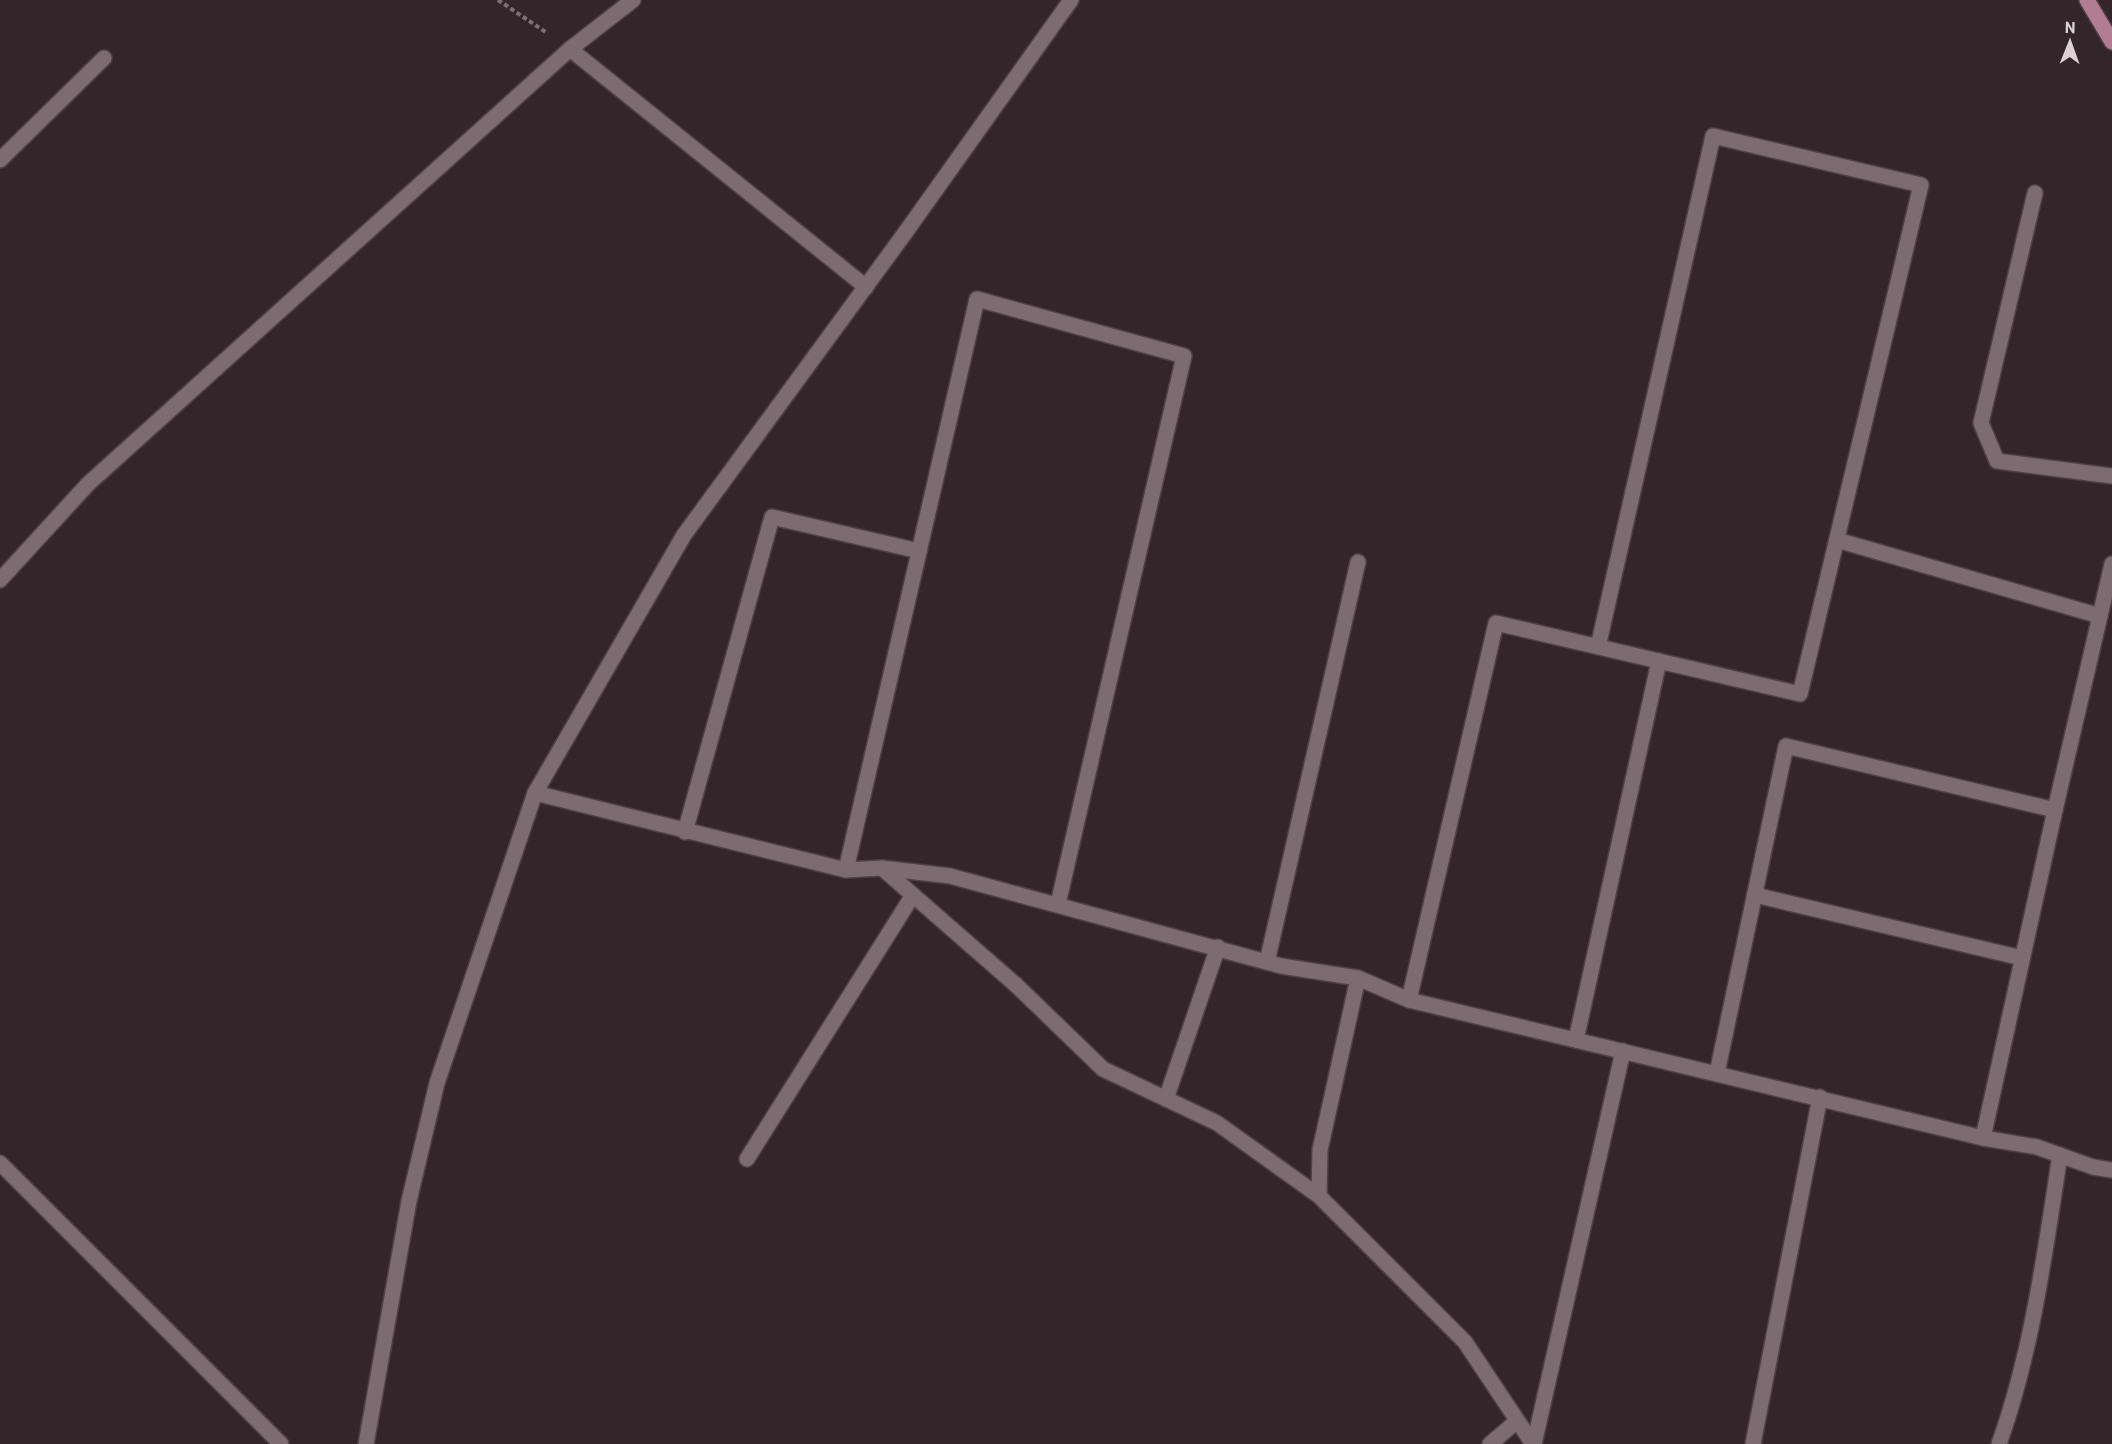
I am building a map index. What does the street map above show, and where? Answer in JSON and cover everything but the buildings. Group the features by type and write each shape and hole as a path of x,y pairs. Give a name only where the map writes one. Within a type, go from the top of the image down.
{"main road":[{"path":"2087,0 2112,42"}],"street":[{"path":"0,580 88,484 570,49 633,0"},
{"path":"366,1444 409,1201 436,1083 535,793 684,535 866,287 1071,0"},
{"path":"570,49 866,287"},
{"path":"0,160 104,58"},
{"path":"1409,1000 1496,623 1598,647 1800,694 1922,185 1713,136 1598,647"},
{"path":"2035,194 1981,423 1997,461 2112,476"},
{"path":"846,870 977,299 1184,356 1058,904"},
{"path":"685,832 772,517 919,551"},
{"path":"1837,540 2100,616"},
{"path":"1267,962 1358,562"},
{"path":"1983,1138 2112,564"},
{"path":"1576,1040 1659,661"},
{"path":"1718,1073 1786,746 2055,810"},
{"path":"535,793 685,832 846,870 882,868 950,876 1267,962 1358,978 1409,1000 1983,1138 2037,1147 2093,1167 2112,1170"},
{"path":"882,868 1016,985 1103,1069 1217,1124 1319,1196 1465,1342 1533,1444"},
{"path":"747,1159 913,895"},
{"path":"1755,895 2022,958"},
{"path":"1166,1099 1218,948"},
{"path":"1319,1196 1320,1150 1358,978"},
{"path":"1533,1444 1623,1051"},
{"path":"1753,1444 1820,1097"},
{"path":"1999,1444 2009,1417 2042,1273 2060,1155"},
{"path":"0,1163 281,1444"},
{"path":"1491,1444 1518,1421"}],"path":[{"path":"498,0 570,49"}]}
